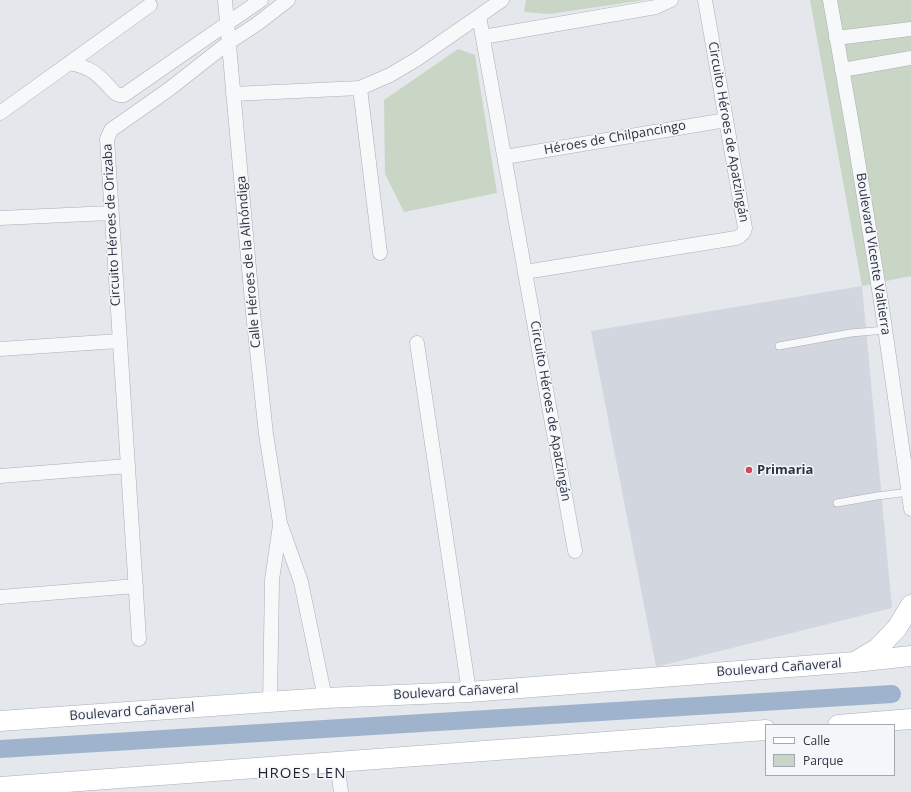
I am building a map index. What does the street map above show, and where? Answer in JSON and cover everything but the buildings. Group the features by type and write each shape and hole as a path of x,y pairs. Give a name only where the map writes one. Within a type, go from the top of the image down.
{"street":[{"name":"Calle Héroes de la Alhóndiga","path":"225,0 254,321 266,434 280,523 301,582 325,698"},
{"path":"69,63 87,68 94,72 115,93 124,95 160,72 261,0"},
{"name":"Circuito Héroes de Orizaba","path":"139,639 107,139 111,130 168,90 228,43 257,24 288,0"},
{"path":"233,94 360,88 390,75 417,59 502,0"},
{"path":"483,37 656,7 671,0"},
{"name":"Circuito Héroes de Apatzingán","path":"525,272 736,238 743,234 745,228 704,0"},
{"name":"Boulevard Vicente Valtierra","path":"830,0 857,152 911,509"},
{"path":"0,113 150,5"},
{"name":"Circuito Héroes de Apatzingán","path":"479,16 575,551"},
{"path":"836,38 911,29"},
{"path":"842,70 911,58"},
{"path":"360,88 380,253"},
{"name":"Héroes de Chilpancingo","path":"505,157 726,120"},
{"path":"0,218 111,213"},
{"path":"0,349 119,341"},
{"path":"417,343 469,692"},
{"path":"0,476 128,466"},
{"name":"Calle Héroes de la Alhóndiga","path":"270,702 272,580 280,523"},
{"path":"0,597 136,586"},
{"path":"854,662 878,648 897,628 911,605"},
{"name":"Boulevard Cañaveral","path":"0,721 325,698 469,692 854,662 911,656"},
{"path":"850,724 911,719"},
{"path":"0,787 765,730"},
{"path":"337,763 341,792"}],"lane":[{"path":"779,346 851,333 885,330"},
{"path":"837,503 908,492"}],"shaded area":[{"name":"Primaria","path":"862,286 892,608 656,667 591,331"}],"green space":[{"path":"526,0 645,0 549,14 524,12"},
{"path":"810,0 911,0 911,276 862,286"},
{"path":"458,49 475,55 497,193 404,212 385,174 384,100"}],"waterway":[{"path":"0,749 892,694"}],"place":[{"name":"Primaria","path":"749,470"}],"district":[{"name":"HROES LEN","path":"302,774"}]}
